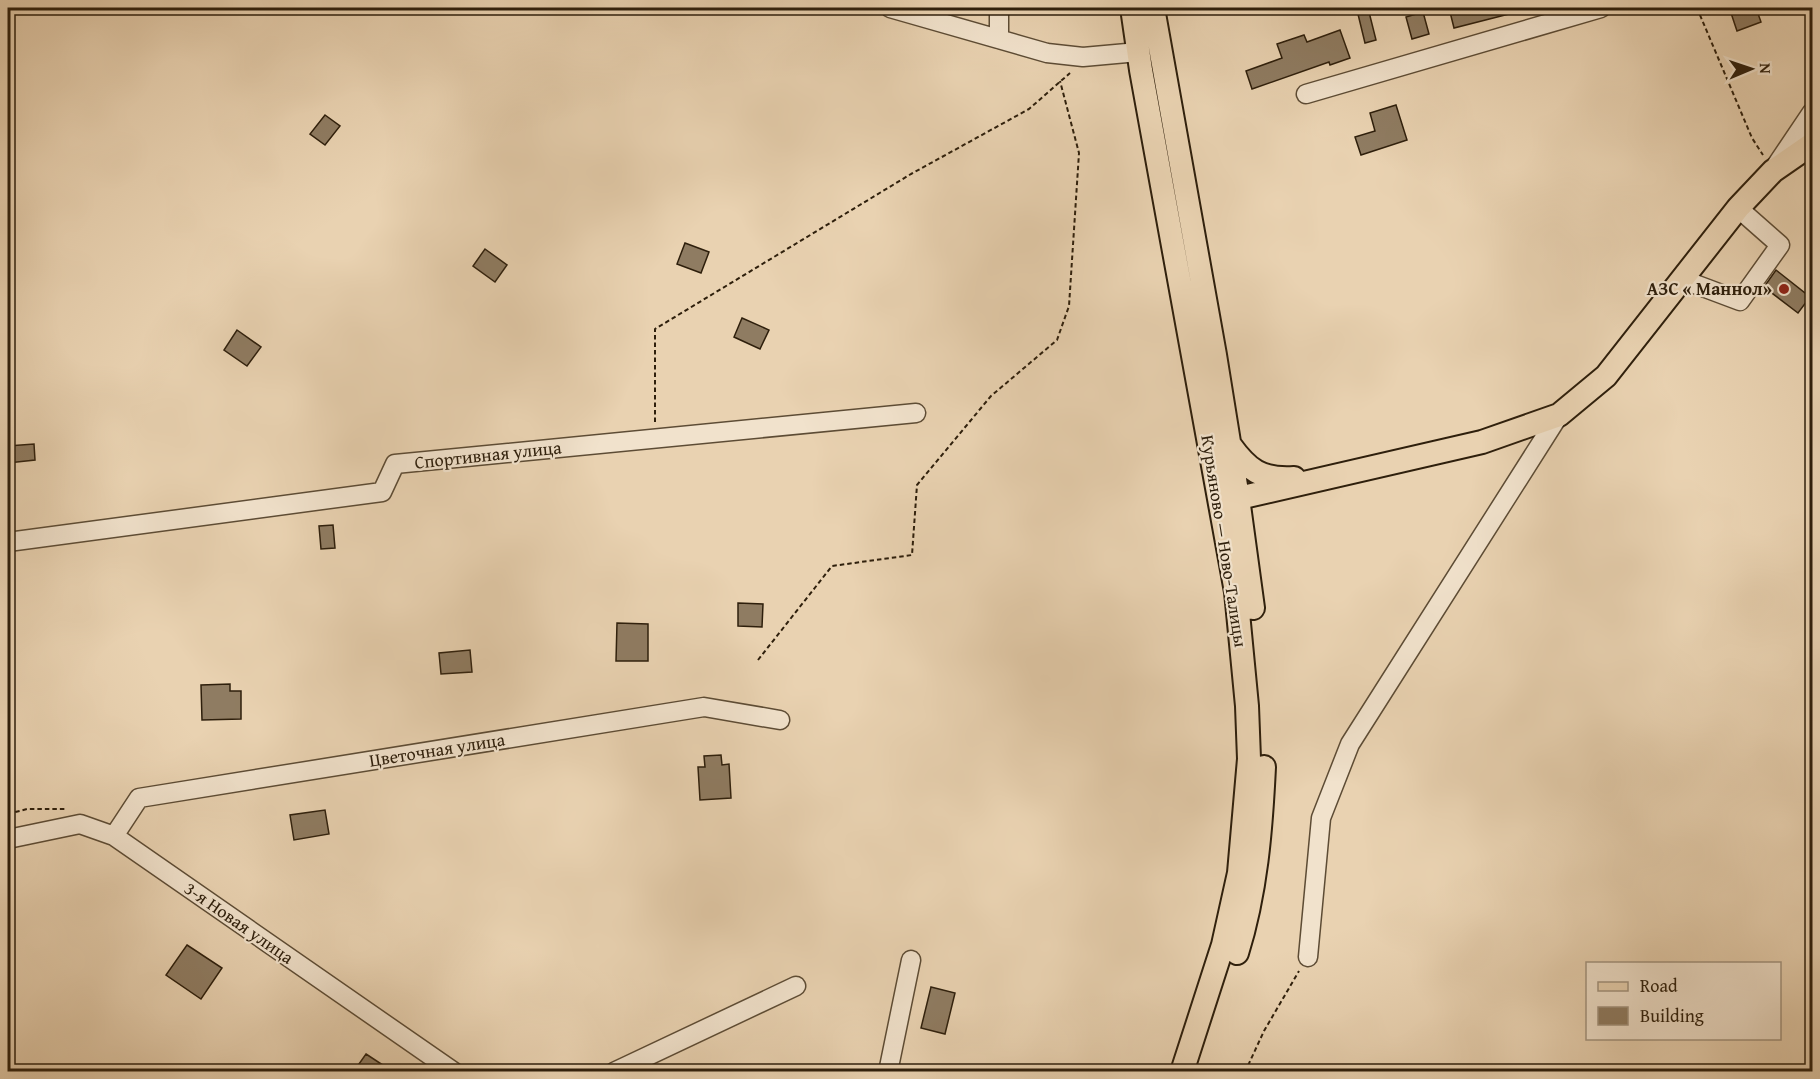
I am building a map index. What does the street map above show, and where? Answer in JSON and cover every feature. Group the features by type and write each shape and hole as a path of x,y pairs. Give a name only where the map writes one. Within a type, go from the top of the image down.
{"main road":[{"name":"Курьяново — Ново-Талицы","path":"1132,8 1138,52 1228,500 1250,589 1263,705 1264,759 1255,874 1238,950 1198,1071"},
{"name":"Курьяново — Ново-Талицы","path":"1153,8 1230,445 1228,500 1246,687 1249,759 1239,873 1232,908 1223,945 1182,1071"},
{"path":"1228,500 1482,442 1560,415 1606,376 1684,280 1738,208 1773,171 1812,144"},
{"path":"1230,445 1243,463 1264,476 1280,479 1331,477"},
{"path":"1250,589 1251,531 1258,510 1278,495 1331,477"}],"street":[{"path":"890,8 1047,53 1083,57 1138,52"},
{"path":"999,8 999,39"},
{"path":"1306,94 1601,8"},
{"path":"1773,171 1812,112"},
{"path":"1684,280 1740,301 1779,245 1738,208"},
{"name":"Спортивная улица","path":"8,542 381,492 395,464 916,413"},
{"path":"1308,957 1321,819 1350,744 1560,415"},
{"name":"Цветочная улица","path":"114,836 139,798 704,707 780,720"},
{"name":"3-я Новая улица","path":"8,839 80,825 114,836 454,1071"},
{"path":"888,1071 910,960"},
{"path":"614,1071 796,986"}],"path":[{"path":"1697,8 1752,138 1773,171"},
{"path":"655,438 655,329 910,174 1029,109 1074,69"},
{"path":"758,660 832,566 912,555 917,485 991,396 1057,340 1069,306 1079,153 1060,81"},
{"path":"1245,1071 1264,1031 1308,957"}],"building":[{"path":"1368,8 1376,40 1365,43 1357,10"},
{"path":"1449,8 1516,8 1517,12 1454,28"},
{"path":"1756,8 1761,22 1737,31 1731,13"},
{"path":"1423,12 1429,34 1412,39 1406,17"},
{"path":"1340,30 1350,58 1330,65 1329,62 1252,89 1246,71 1282,58 1277,44 1304,35 1307,42"},
{"path":"1396,105 1407,140 1361,155 1355,137 1375,131 1370,113"},
{"path":"325,115 340,126 325,145 310,134"},
{"path":"685,243 709,252 701,273 677,264"},
{"path":"485,249 507,265 495,282 473,266"},
{"name":"АЗС « Маннол»","path":"1776,270 1810,297 1798,313 1764,287"},
{"path":"742,318 769,330 760,349 734,337"},
{"path":"237,330 261,347 247,366 224,350"},
{"path":"34,444 35,460 8,463 8,446"},
{"path":"333,525 335,548 321,549 319,526"},
{"path":"738,603 763,604 762,627 738,626"},
{"path":"617,623 648,624 648,661 616,661"},
{"path":"470,650 472,672 441,674 439,653"},
{"path":"230,684 230,691 241,691 241,719 202,720 201,685"},
{"path":"721,755 722,765 729,764 731,798 700,800 698,767 705,767 704,756"},
{"path":"325,810 329,834 294,840 290,815"},
{"path":"187,945 222,968 201,999 166,975"},
{"path":"931,987 955,993 945,1034 921,1028"},
{"path":"366,1054 392,1071 354,1071"}],"place":[{"name":"АЗС « Маннол»","path":"1784,289"}]}
